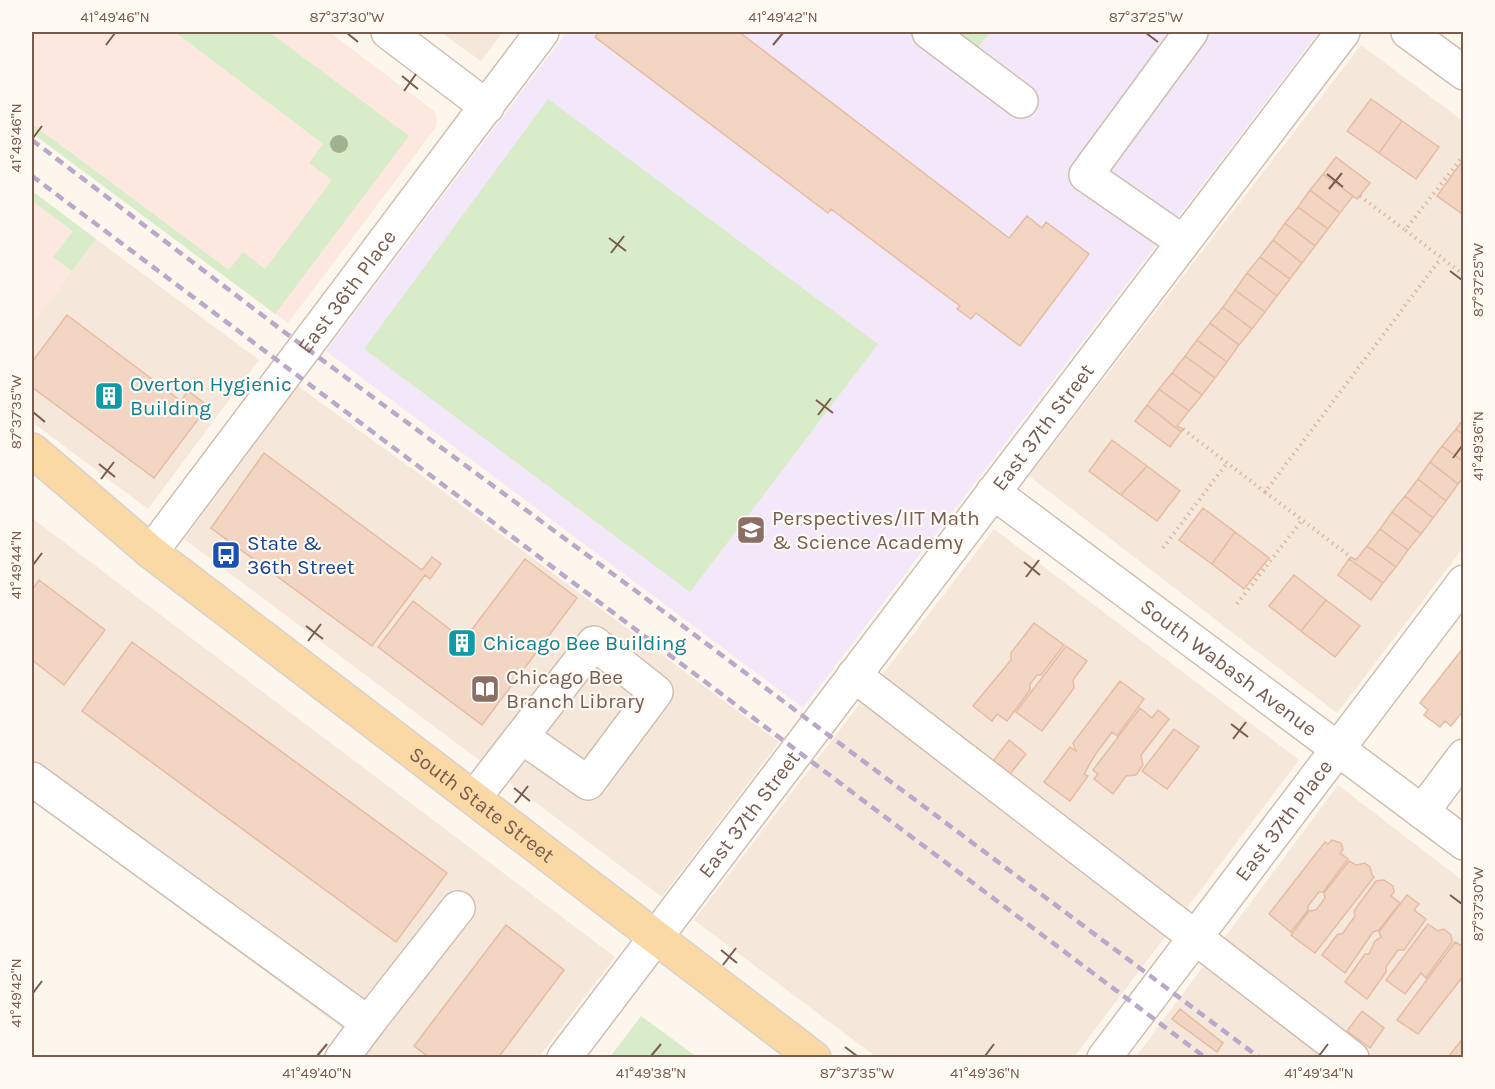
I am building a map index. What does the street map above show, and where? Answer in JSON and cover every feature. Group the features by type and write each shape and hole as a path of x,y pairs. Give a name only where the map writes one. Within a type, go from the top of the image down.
{"main road":[{"name":"South State Street","path":"32,450 151,552 814,1058"},
{"name":"South State Street","path":"32,479 151,552"}],"street":[{"path":"388,32 487,107"},
{"name":"East 36th Place","path":"151,552 542,32"},
{"path":"929,32 1021,101"},
{"path":"1183,242 1086,174 1191,32"},
{"name":"East 37th Street","path":"564,1058 1343,32"},
{"path":"1408,32 1464,73"},
{"name":"South Wabash Avenue","path":"993,492 1464,843"},
{"name":"East 37th Place","path":"1104,1058 1464,582"},
{"path":"854,675 1352,1058"},
{"path":"474,798 522,737"},
{"path":"1422,812 1464,756"},
{"path":"32,779 368,1023"},
{"path":"342,1058 458,908"}],"path":[{"path":"1405,230 1464,155"},
{"path":"1360,196 1464,275"},
{"path":"1265,492 1441,258"},
{"path":"1183,429 1351,557"},
{"path":"1163,548 1227,463"},
{"path":"1238,604 1302,520"}],"shaded area":[{"path":"32,32 329,32 434,111 437,119 436,127 288,323 32,133"},
{"path":"440,32 503,32 481,61"},
{"name":"Perspectives/IIT Math & Science Academy","path":"567,32 1319,32 803,708 326,351"},
{"path":"1361,45 1463,121 1463,548 1337,713 1029,476"},
{"path":"32,191 96,239 32,324"},
{"path":"96,239 259,360 148,509 32,422 32,324"},
{"path":"298,386 779,742 662,897 184,539"},
{"path":"32,518 615,957 539,1057 331,1057 349,1033 32,800"},
{"path":"994,529 1299,760 1074,1057 876,1057 694,920"},
{"path":"1338,785 1463,881 1463,1057 1135,1058"}],"green space":[{"path":"175,32 269,32 409,136 275,314 32,133 32,124 229,270 243,252 265,269 332,180 309,163 323,144"},
{"path":"940,32 990,32 972,56"},
{"path":"548,99 878,344 690,592 364,349"},
{"path":"32,191 96,239 72,271 53,257 73,231 32,201"},
{"path":"641,1016 697,1057 610,1057"}],"building":[{"path":"599,32 739,32 1009,238 1027,216 1042,228 1046,222 1089,254 1020,346 976,313 971,319 957,309 960,306 831,209 828,213 595,37"},
{"path":"1371,99 1402,121 1379,153 1347,131"},
{"path":"1402,121 1439,147 1416,179 1379,153"},
{"path":"1336,157 1370,183 1357,199 1323,174"},
{"path":"1460,164 1464,166 1464,215 1437,196"},
{"path":"1323,174 1353,196 1340,213 1310,190"},
{"path":"1310,190 1340,213 1328,229 1298,207"},
{"path":"1298,207 1328,229 1315,246 1285,223"},
{"path":"1285,223 1315,246 1302,263 1273,240"},
{"path":"1273,240 1302,263 1290,279 1260,257"},
{"path":"1260,257 1290,279 1277,296 1247,273"},
{"path":"1247,273 1277,296 1265,312 1235,290"},
{"path":"1235,290 1265,312 1252,329 1223,307"},
{"path":"1223,307 1252,329 1239,345 1210,323"},
{"name":"Overton Hygienic Building","path":"67,315 181,401 188,391 208,406 154,478 32,387 32,362"},
{"path":"1210,323 1239,345 1227,362 1197,340"},
{"path":"1197,340 1227,362 1215,378 1185,356"},
{"path":"1185,356 1215,378 1202,395 1172,373"},
{"path":"1172,373 1202,395 1189,411 1159,389"},
{"path":"1159,389 1189,411 1177,426 1183,429 1181,432 1147,405"},
{"path":"1147,405 1181,432 1170,447 1135,421"},
{"path":"1464,418 1464,435 1456,429"},
{"path":"1456,429 1464,435 1464,462 1442,446"},
{"path":"1112,440 1147,466 1121,495 1089,471"},
{"path":"1442,446 1464,462 1464,477 1458,484 1430,462"},
{"path":"264,453 422,570 432,557 441,564 430,579 425,575 372,646 211,528"},
{"path":"1430,462 1458,484 1446,501 1418,479"},
{"path":"1147,466 1180,491 1157,521 1121,495"},
{"path":"1418,479 1446,501 1433,518 1405,496"},
{"path":"1405,496 1433,518 1421,534 1392,512"},
{"path":"1203,508 1235,532 1212,564 1179,540"},
{"path":"1392,512 1421,534 1408,550 1380,529"},
{"path":"1380,529 1408,550 1396,567 1367,546"},
{"path":"1235,532 1269,558 1244,589 1212,564"},
{"path":"1367,546 1396,567 1383,583 1349,559 1351,557 1356,560"},
{"name":"Chicago Bee Building","path":"525,559 577,598 482,725 378,647 413,601 464,640"},
{"path":"1349,559 1383,583 1371,600 1338,575"},
{"path":"1294,575 1326,600 1301,631 1269,606"},
{"path":"39,580 105,630 64,685 32,660 32,590"},
{"path":"1326,600 1360,626 1335,657 1301,631"},
{"path":"1034,623 1064,645 1041,675 1037,675 1030,684 1030,690 1007,721 997,714 992,721 973,706 1011,660 1011,653"},
{"path":"132,642 447,873 396,942 82,711"},
{"path":"1066,646 1087,661 1073,680 1074,688 1042,731 1016,712"},
{"path":"1464,647 1464,710 1451,726 1445,721 1440,727 1424,715 1428,710 1420,703"},
{"path":"1120,681 1144,699 1117,736 1112,732 1095,755 1084,774 1088,776 1070,801 1044,782 1070,747 1076,751 1073,743"},
{"path":"1140,708 1152,718 1158,710 1169,719 1141,755 1143,765 1136,775 1126,776 1113,794 1094,779 1098,774 1093,770"},
{"path":"1174,729 1199,747 1167,789 1142,771"},
{"path":"1009,740 1026,754 1010,774 993,761"},
{"path":"1332,840 1341,843 1343,849 1340,853 1348,859 1323,892 1319,892 1308,906 1308,910 1291,932 1269,914 1325,842 1328,844"},
{"path":"1349,861 1356,865 1365,863 1370,867 1374,877 1315,953 1291,935 1309,911 1316,910 1325,898 1324,893"},
{"path":"1384,880 1393,886 1394,892 1391,896 1400,903 1379,930 1373,932 1345,973 1322,955 1337,935 1343,933 1355,916 1354,911 1376,881"},
{"path":"1407,895 1419,904 1414,910 1426,919 1404,950 1398,950 1367,999 1345,982 1365,954 1369,954 1375,941 1381,937 1379,932"},
{"path":"1428,924 1438,931 1444,929 1451,935 1452,942 1426,978 1421,973 1405,994 1386,980"},
{"path":"506,925 564,970 498,1058 430,1058 414,1046"},
{"path":"1455,942 1464,947 1464,975 1418,1034 1397,1020"},
{"path":"1180,1009 1223,1043 1217,1052 1172,1019"},
{"path":"1362,1011 1384,1028 1370,1048 1347,1031"},
{"path":"1464,1037 1464,1058 1451,1058 1449,1056"}],"railway":[{"path":"32,140 287,334 640,594 1260,1058"},
{"path":"32,176 1206,1058"}],"place":[{"name":"Overton Hygienic Building","path":"109,396"},
{"name":"Perspectives/IIT Math & Science Academy","path":"751,530"},
{"name":"State & 36th Street","path":"226,555"},
{"name":"Chicago Bee Building","path":"462,643"},
{"name":"Chicago Bee Branch Library","path":"485,689"}]}
